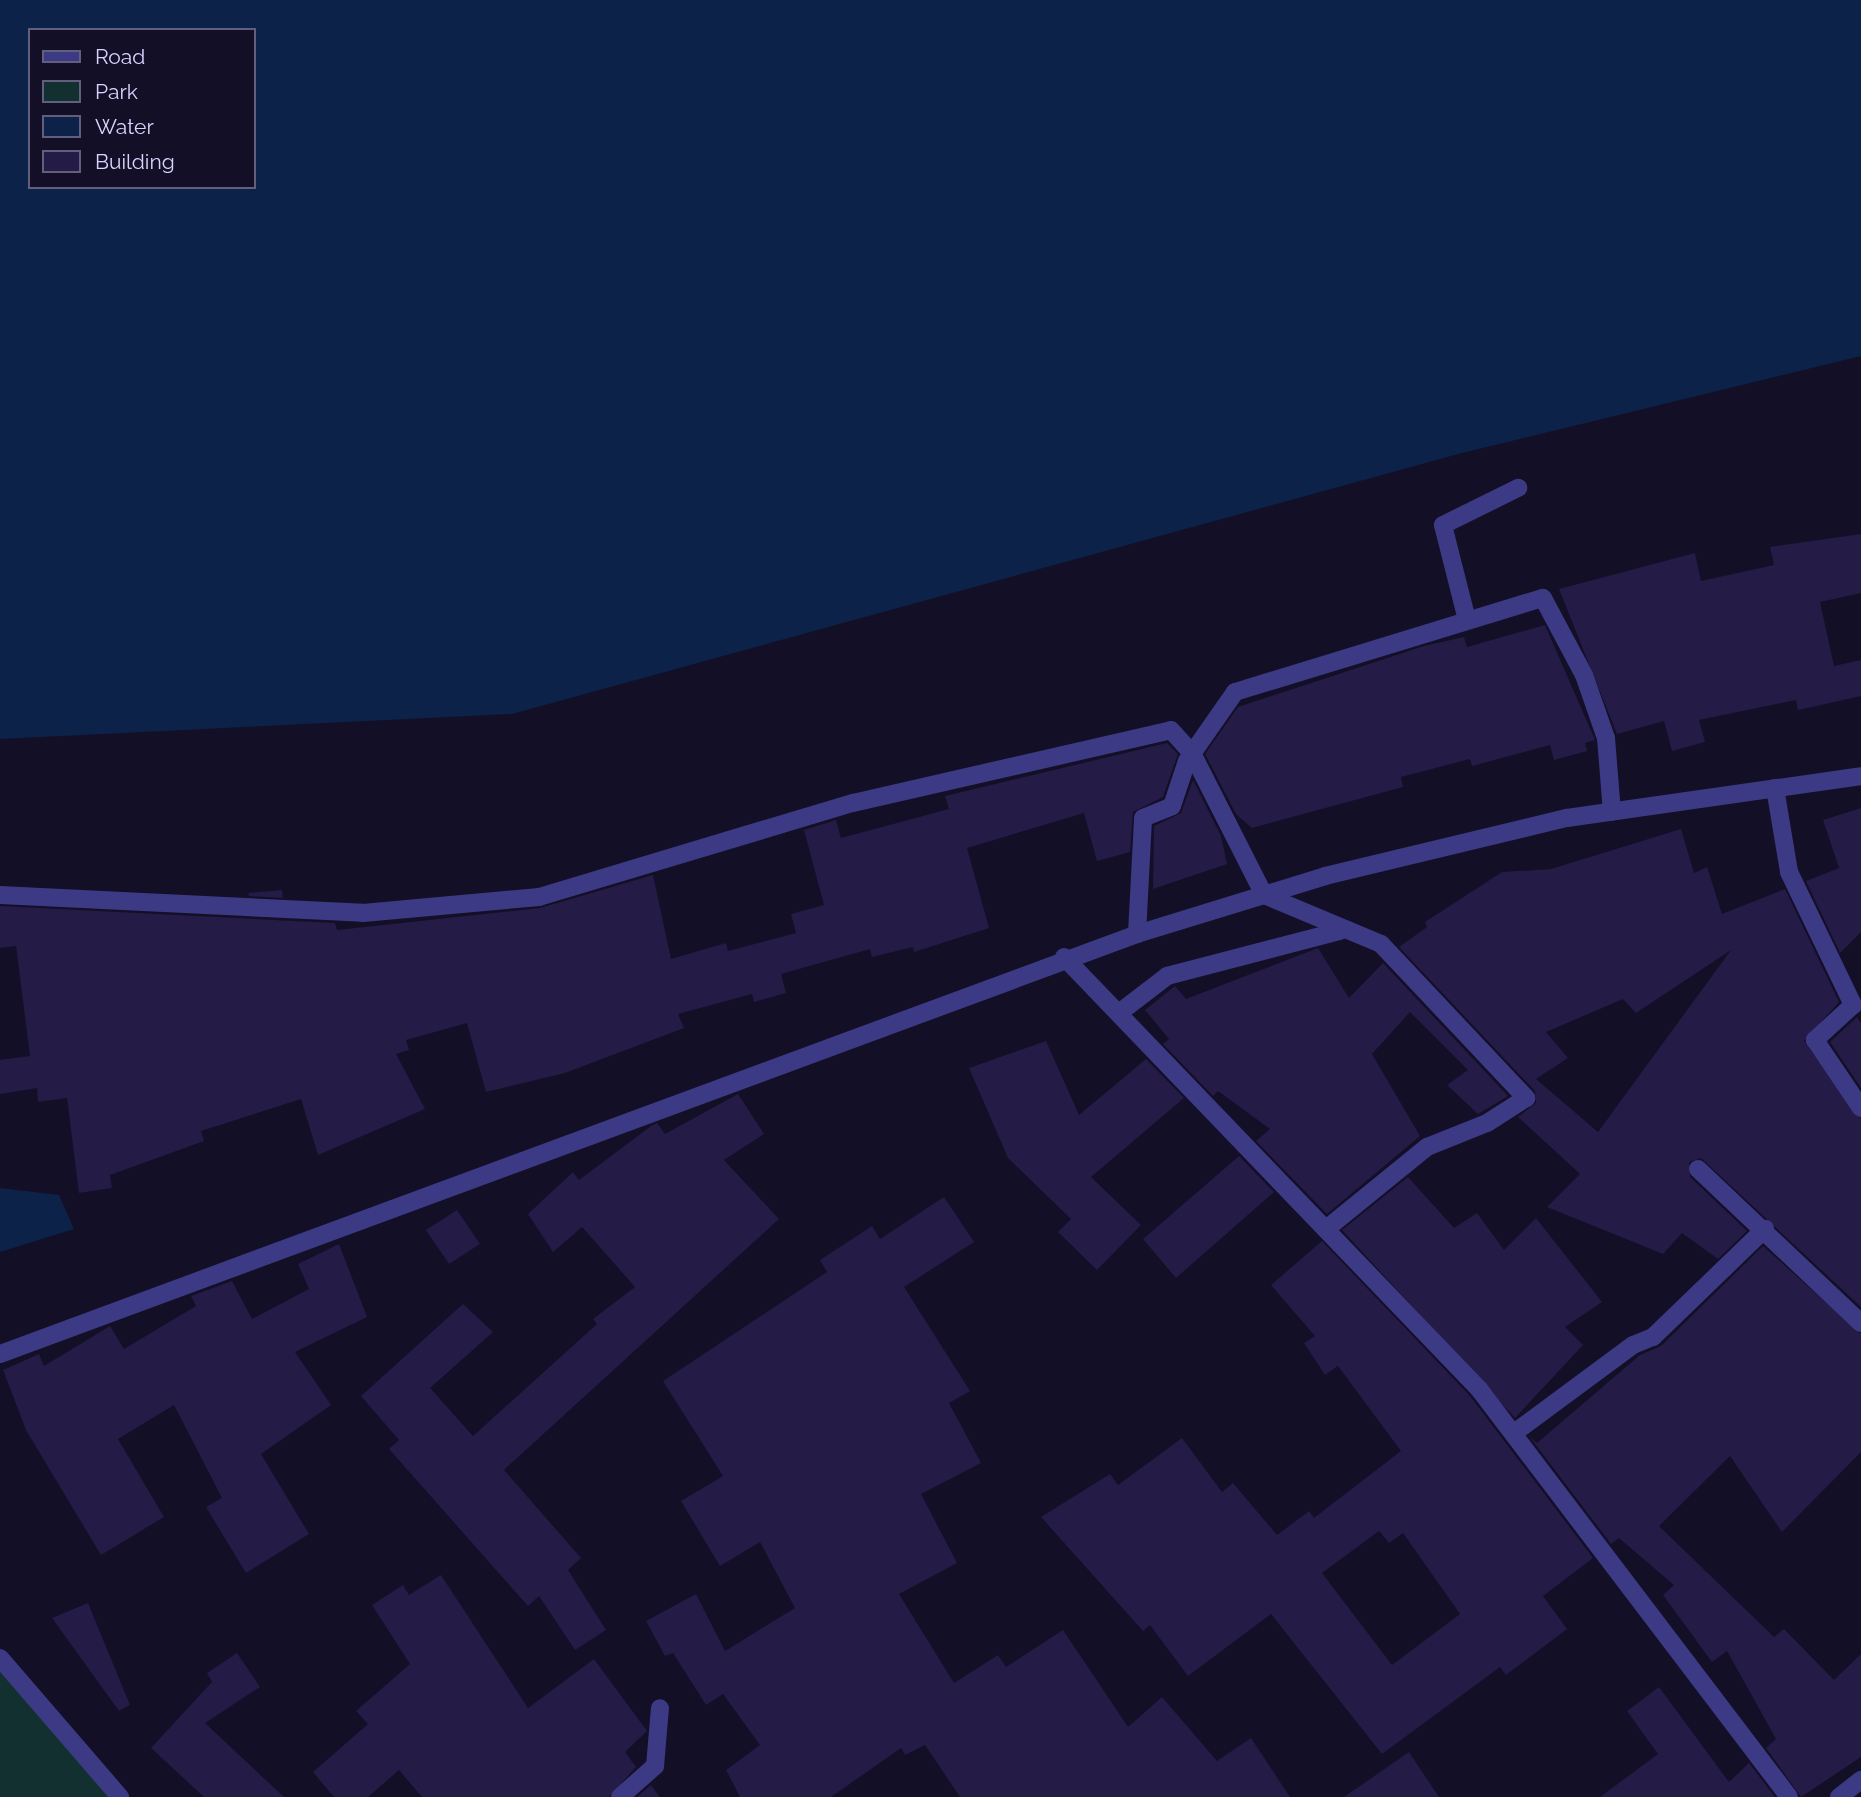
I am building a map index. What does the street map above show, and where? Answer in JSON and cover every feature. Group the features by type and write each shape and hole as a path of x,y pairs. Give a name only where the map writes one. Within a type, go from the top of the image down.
{"street":[{"path":"1467,621 1443,525 1518,488"},
{"path":"1137,934 1135,867 1143,818 1172,806 1192,753 1235,692 1543,598 1584,675 1606,738 1612,812"},
{"path":"0,895 363,914 540,897 853,803 1171,730 1192,753 1264,895 1340,931 1381,944 1527,1098 1487,1123 1427,1147 1326,1229"},
{"path":"0,1354 1064,957 1137,934 1264,895 1612,812 1861,776"},
{"path":"1775,788 1789,872 1855,993 1853,1005 1815,1040 1861,1108"},
{"path":"1119,1013 1167,975 1340,931"},
{"path":"1064,957 1326,1229 1514,1433 1789,1797"},
{"path":"1698,1169 1765,1229 1861,1323"},
{"path":"1514,1433 1633,1345 1653,1337 1765,1229"},
{"path":"0,1658 120,1797"},
{"path":"620,1797 655,1766 660,1708"},
{"path":"1839,1797 1861,1780"}],"green space":[{"path":"0,1670 109,1797 0,1797"}],"water":[{"path":"0,0 1861,0 1861,356 1462,453 512,714 0,739"},
{"path":"0,1188 59,1195 74,1229 0,1252"}],"building":[{"path":"1861,534 1861,593 1820,602 1834,666 1861,660 1861,696 1798,710 1796,700 1699,720 1705,742 1672,751 1664,721 1617,734 1559,589 1695,553 1701,581 1774,565 1770,547"},
{"path":"1545,625 1595,740 1585,743 1587,751 1554,760 1550,745 1472,766 1470,759 1401,777 1403,787 1252,828 1236,814 1205,754 1238,707 1424,646 1464,637 1467,647"},
{"path":"1167,743 1178,754 1163,797 1133,812 1130,852 1097,861 1084,813 967,848 989,928 914,952 913,947 872,957 870,949 781,974 786,993 754,1002 752,994 678,1014 684,1028 565,1073 486,1092 467,1023 406,1040 409,1050 396,1054 425,1109 318,1155 301,1099 201,1131 204,1141 110,1175 112,1188 79,1193 67,1098 38,1102 37,1088 0,1094 0,1060 30,1056 16,946 0,948 0,906 335,923 337,930 540,908 653,875 671,959 726,943 728,951 796,933 791,914 824,905 804,830 836,820 841,838 949,809 945,796"},
{"path":"1193,780 1221,836 1227,864 1153,889 1154,826 1181,813"},
{"path":"1861,808 1861,932 1840,953 1806,881 1839,868 1823,820"},
{"path":"1681,829 1694,873 1707,867 1722,914 1785,889 1839,1002 1804,1041 1861,1119 1861,1307 1701,1158 1689,1162 1690,1177 1747,1231 1718,1259 1682,1233 1663,1254 1547,1207 1580,1174 1518,1117 1536,1103 1535,1091 1399,947 1427,927 1425,922 1502,872 1551,869","holes":["1731,950 1598,1132 1536,1079 1568,1058 1546,1032 1623,999 1636,1013"]},
{"path":"282,890 283,898 249,896 248,893"},
{"path":"1318,948 1349,998 1383,963 1508,1096 1478,1114 1447,1085 1468,1070 1410,1012 1372,1054 1420,1136 1327,1214 1256,1141 1270,1129 1218,1091 1213,1096 1163,1044 1169,1039 1145,1010 1175,986 1186,999"},
{"path":"1857,1017 1861,1023 1861,1088 1830,1042"},
{"path":"1046,1041 1079,1115 1146,1059 1184,1098 1091,1177 1141,1225 1097,1270 1058,1232 1071,1219 1008,1158 969,1068"},
{"path":"738,1094 764,1134 724,1160 779,1219 504,1470 581,1558 568,1570 606,1630 575,1650 539,1596 528,1606 389,1449 399,1440 361,1396 463,1304 493,1332 430,1388 473,1436 597,1324 593,1319 635,1287 582,1227 553,1252 528,1214 573,1172 579,1180 651,1126 657,1123 665,1134"},
{"path":"1239,1156 1274,1192 1176,1278 1143,1239"},
{"path":"1408,1177 1454,1228 1477,1213 1504,1250 1536,1218 1602,1302 1565,1327 1583,1345 1515,1418 1342,1230"},
{"path":"944,1197 974,1242 904,1287 970,1391 949,1403 981,1463 921,1494 957,1563 899,1594 954,1683 998,1655 1006,1667 1063,1630 1128,1727 1162,1697 1217,1761 1251,1738 1290,1797 960,1797 925,1745 905,1755 901,1748 831,1797 740,1797 726,1770 760,1745 723,1694 706,1705 673,1653 665,1656 646,1621 696,1594 725,1651 795,1608 760,1542 720,1566 681,1501 723,1476 663,1381 827,1272 820,1260 872,1226 880,1239"},
{"path":"457,1210 480,1244 449,1264 426,1230"},
{"path":"1322,1241 1470,1396 1593,1558 1543,1596 1567,1629 1506,1675 1500,1667 1382,1754 1271,1614 1188,1676 1150,1625 1143,1631 1041,1517 1110,1474 1118,1485 1182,1438 1222,1492 1233,1483 1277,1535 1309,1511 1314,1518 1401,1451 1338,1366 1325,1375 1304,1343 1315,1336 1271,1285","holes":["1379,1531 1389,1543 1403,1533 1460,1614 1392,1665 1322,1573"]},
{"path":"339,1244 367,1317 295,1352 331,1405 261,1454 309,1534 246,1573 206,1507 222,1498 174,1405 118,1439 164,1517 101,1555 26,1430 3,1370 39,1354 44,1366 110,1326 124,1349 196,1306 191,1296 232,1281 252,1319 309,1289 298,1264"},
{"path":"1763,1246 1861,1334 1861,1452 1782,1532 1730,1456 1659,1526 1774,1637 1784,1629 1834,1680 1861,1654 1861,1757 1801,1797 1766,1748 1776,1739 1727,1651 1712,1662 1663,1595 1674,1585 1619,1538 1611,1544 1529,1436 1537,1443 1640,1355 1661,1346"},
{"path":"441,1575 528,1708 594,1659 647,1731 625,1752 636,1767 609,1797 422,1797 399,1770 368,1797 334,1797 313,1772 368,1724 356,1711 410,1664 372,1605 403,1585 409,1595"},
{"path":"88,1603 130,1705 119,1711 52,1618"},
{"path":"237,1653 260,1687 205,1723 284,1797 204,1797 151,1748 212,1682 207,1673"},
{"path":"1659,1687 1729,1782 1749,1763 1775,1797 1600,1797 1658,1754 1627,1711"},
{"path":"1409,1752 1439,1797 1344,1797"},
{"path":"651,1785 660,1797 637,1797"}]}
